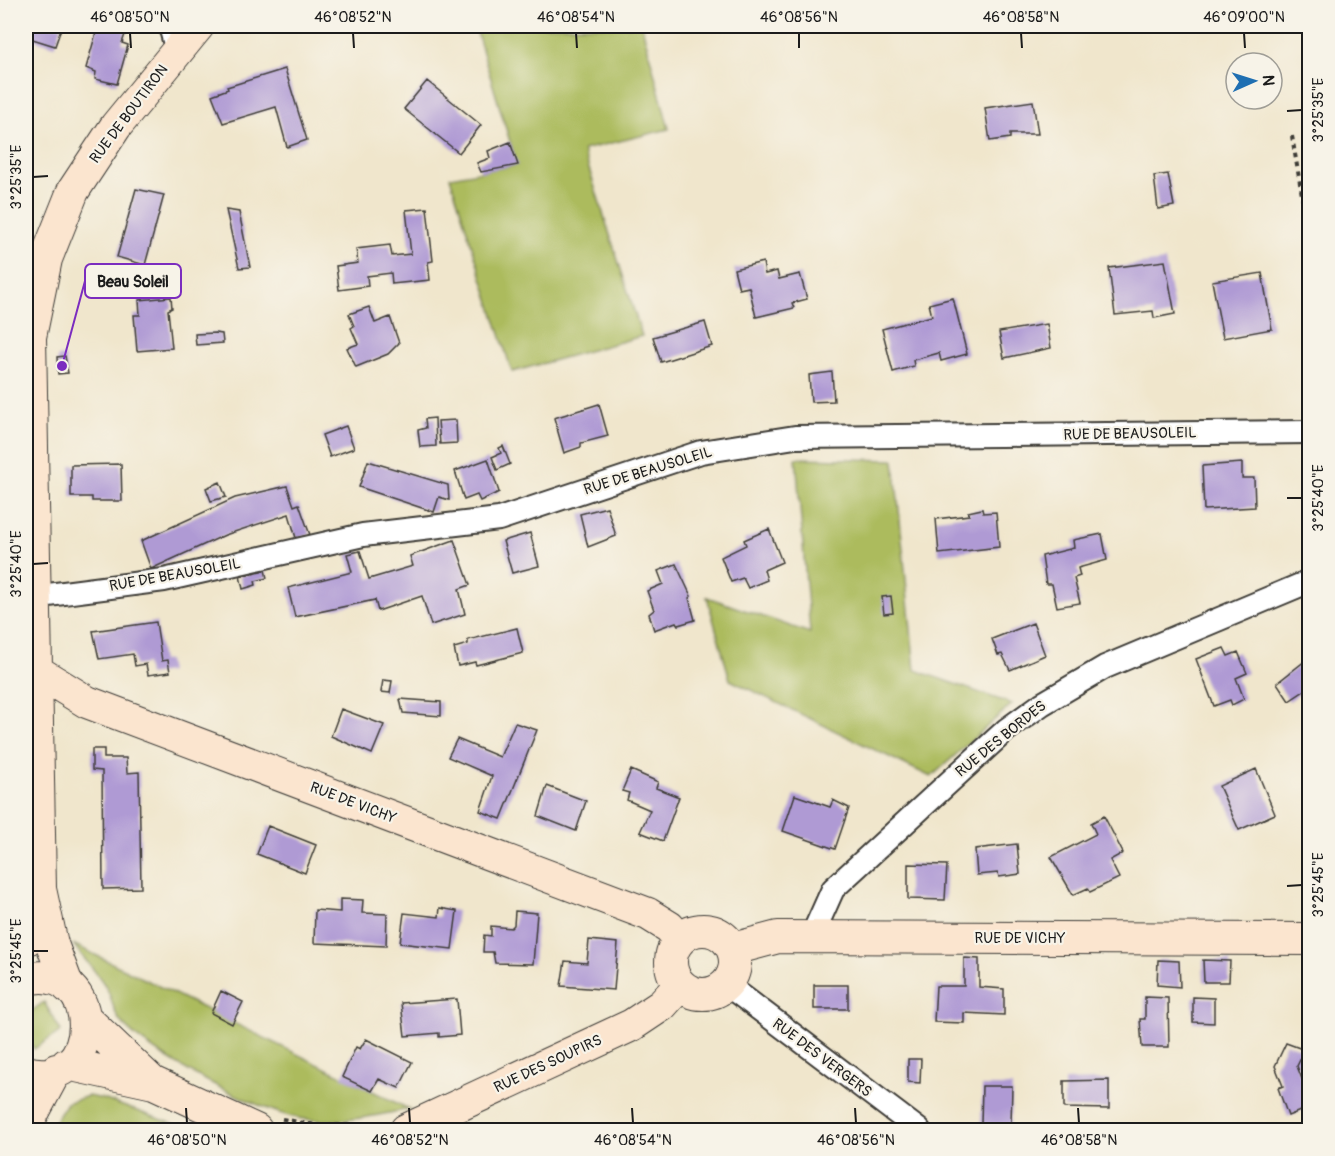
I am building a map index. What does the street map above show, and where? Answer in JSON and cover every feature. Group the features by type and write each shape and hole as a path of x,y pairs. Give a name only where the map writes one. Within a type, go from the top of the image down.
{"street":[{"name":"RUE DE BOUTIRON","path":"40,889 30,669 33,597 28,413 30,337 46,259 73,191 173,38 198,26"},
{"name":"RUE DE BEAUSOLEIL","path":"33,597 164,580 363,536 499,519 701,453 795,437 1310,432"},
{"name":"RUE DES BORDES","path":"816,938 816,927 833,889 1006,730 1042,704 1105,667 1310,581"},
{"name":"RUE DE VICHY","path":"30,669 87,702 648,914 669,927 680,939"},
{"path":"26,939 40,889"},
{"path":"26,1126 62,1067 83,1044 86,1019 80,1002 68,987 52,944 40,889"},
{"path":"702,929 720,935 733,949 735,961 733,974 716,992 703,994 691,992 680,985 673,975 670,962 673,949 680,939 690,932 702,929"},
{"name":"RUE DE VICHY","path":"733,949 778,937 1310,939"},
{"path":"26,979 44,977 68,987"},
{"name":"RUE DES VERGERS","path":"726,984 919,1131"},
{"name":"RUE DES SOUPIRS","path":"406,1131 632,1025 662,1005 680,985"},
{"path":"86,1019 154,1083"},
{"path":"26,1072 44,1074 62,1067 154,1083 268,1125"}],"path":[{"path":"1292,136 1310,243"},
{"path":"268,1125 355,1125 356,1131"}],"green space":[{"path":"475,26 642,26 669,129 583,150 642,336 512,372 450,177 517,165"},
{"path":"796,458 894,460 915,670 1012,704 931,777 730,680 707,597 810,633"},
{"path":"73,944 409,1109 331,1121 304,1119 262,1106 206,1080 154,1050 120,1021 106,987"},
{"path":"44,1002 61,1031 34,1049 26,1036 26,1015"},
{"path":"88,1096 103,1099 191,1130 49,1130 67,1103"}],"building":[{"path":"26,26 62,26 55,46 26,37"},
{"path":"98,26 127,29 122,43 128,45 117,84 95,79 96,72 86,68"},
{"path":"285,69 307,140 287,147 276,107 223,123 212,95 228,89 227,87"},
{"path":"427,81 481,125 459,153 404,109"},
{"path":"1033,101 1038,134 1010,134 1010,138 990,141 985,108"},
{"path":"510,142 518,165 481,172 477,163 490,158 488,151"},
{"path":"1168,174 1174,206 1158,209 1154,176"},
{"path":"136,189 164,195 145,265 117,257"},
{"path":"427,208 433,261 428,262 430,280 392,284 391,273 367,276 368,286 339,290 336,266 358,263 356,249 390,245 392,256 411,254 406,210"},
{"path":"226,210 239,212 250,267 239,268"},
{"path":"26,215 34,217 28,247 26,247"},
{"path":"1165,261 1175,314 1154,318 1153,311 1115,315 1109,268"},
{"path":"763,262 765,274 777,271 779,279 800,274 807,299 792,303 794,308 756,317 749,287 739,289 734,269"},
{"path":"1262,273 1272,329 1223,338 1212,281"},
{"path":"171,297 172,308 168,310 172,348 137,351 134,315 140,315 139,300"},
{"path":"953,298 967,354 941,361 939,353 913,360 914,366 893,372 882,329 932,316 929,304"},
{"path":"369,307 375,323 390,317 399,343 388,354 356,367 347,348 358,344 351,328 354,326 349,314"},
{"path":"705,322 712,346 661,362 653,337"},
{"path":"1047,324 1051,348 1004,358 999,332"},
{"path":"195,334 222,334 223,343 196,345"},
{"path":"65,356 68,373 58,374 57,357"},
{"path":"832,372 834,401 811,402 809,375"},
{"path":"599,404 608,436 581,443 581,447 564,453 554,418"},
{"path":"435,418 436,446 420,447 418,430 426,428 425,419"},
{"path":"456,420 457,443 440,444 438,421"},
{"path":"346,426 354,448 330,457 322,435"},
{"path":"503,446 510,464 497,470 492,457 501,453 499,448"},
{"path":"488,459 499,492 480,501 477,495 464,500 455,471"},
{"path":"368,461 448,485 449,500 439,497 434,512 359,487"},
{"path":"1242,463 1242,478 1254,478 1255,507 1204,510 1202,466"},
{"path":"121,464 122,501 92,501 92,497 71,497 71,465"},
{"path":"220,482 226,497 211,501 206,488"},
{"path":"287,486 294,506 299,504 310,535 296,538 289,514 225,535 151,569 141,541 235,498"},
{"path":"607,507 616,536 588,547 580,514"},
{"path":"982,509 983,513 996,512 999,547 939,554 936,519 969,515 968,512"},
{"path":"769,529 782,562 764,570 767,580 748,588 743,578 731,582 721,557 746,545 744,540"},
{"path":"530,533 539,566 512,573 503,541"},
{"path":"1102,534 1107,560 1078,568 1080,576 1074,578 1080,603 1057,607 1052,584 1046,584 1042,556 1074,548 1073,540"},
{"path":"454,540 470,585 459,589 465,614 431,625 422,596 378,611 375,600 295,617 288,588 352,572 347,554 360,551 369,579 413,566 410,556"},
{"path":"676,564 691,596 689,598 695,620 678,625 676,622 654,630 649,614 654,610 647,591 663,584 658,571"},
{"path":"265,570 267,578 255,581 256,585 243,589 240,576"},
{"path":"891,596 893,613 884,614 882,597"},
{"path":"156,622 162,661 168,660 170,672 148,675 146,664 135,666 133,654 99,659 93,631"},
{"path":"1033,623 1045,655 1010,670 1002,654 998,655 992,639"},
{"path":"517,628 523,653 476,665 475,662 458,666 454,648 468,644 468,640"},
{"path":"1224,648 1228,656 1238,652 1247,673 1236,678 1244,699 1232,705 1230,700 1214,706 1196,659"},
{"path":"1310,657 1310,687 1289,701 1277,683"},
{"path":"383,680 392,681 390,693 381,692"},
{"path":"400,699 441,702 441,716 403,713"},
{"path":"341,709 384,725 372,754 331,736"},
{"path":"515,723 537,730 501,819 480,811 492,776 448,757 457,739 500,757"},
{"path":"92,749 104,749 104,758 126,758 127,773 139,772 141,888 103,889 102,771 92,770"},
{"path":"1256,769 1275,814 1239,830 1219,786"},
{"path":"631,770 658,782 656,788 679,797 663,841 640,832 650,810 627,800 629,793 622,791"},
{"path":"547,786 586,801 576,831 538,816"},
{"path":"795,795 830,807 833,800 849,808 835,849 783,831"},
{"path":"1104,816 1123,853 1110,860 1119,878 1090,892 1088,888 1073,895 1051,857 1096,834 1091,823"},
{"path":"268,826 316,845 305,873 257,854"},
{"path":"1017,844 1020,874 999,877 998,873 977,875 975,849"},
{"path":"908,864 947,865 945,900 908,899"},
{"path":"340,899 363,900 362,913 387,914 386,946 314,943 315,910 340,912"},
{"path":"440,908 457,911 452,949 400,943 404,913 439,917"},
{"path":"515,911 537,913 533,964 495,963 493,952 483,952 484,935 491,936 491,926 511,928 514,925"},
{"path":"589,940 618,943 614,990 561,986 565,961 587,963"},
{"path":"964,958 979,959 979,987 1004,989 1004,1015 964,1013 964,1023 934,1022 936,986 964,986"},
{"path":"1158,960 1179,961 1180,987 1157,985"},
{"path":"1203,960 1230,961 1229,982 1204,982"},
{"path":"814,985 848,985 848,1009 814,1009"},
{"path":"221,991 243,1002 232,1024 211,1013"},
{"path":"1145,997 1168,998 1169,1047 1142,1047 1140,1019 1145,1019"},
{"path":"1193,997 1214,998 1214,1023 1193,1022"},
{"path":"457,999 460,1035 439,1037 439,1033 405,1036 401,1003"},
{"path":"366,1039 412,1062 399,1088 379,1079 372,1091 342,1077 356,1047 360,1049"},
{"path":"1286,1043 1305,1050 1297,1066 1302,1079 1310,1076 1310,1107 1288,1116 1278,1088 1283,1086 1275,1066"},
{"path":"908,1059 921,1059 920,1083 908,1082"},
{"path":"1109,1080 1109,1109 1064,1108 1064,1081"},
{"path":"982,1086 1012,1086 1011,1124 981,1124"}],"place":[{"name":"Beau Soleil","path":"62,366"}]}
